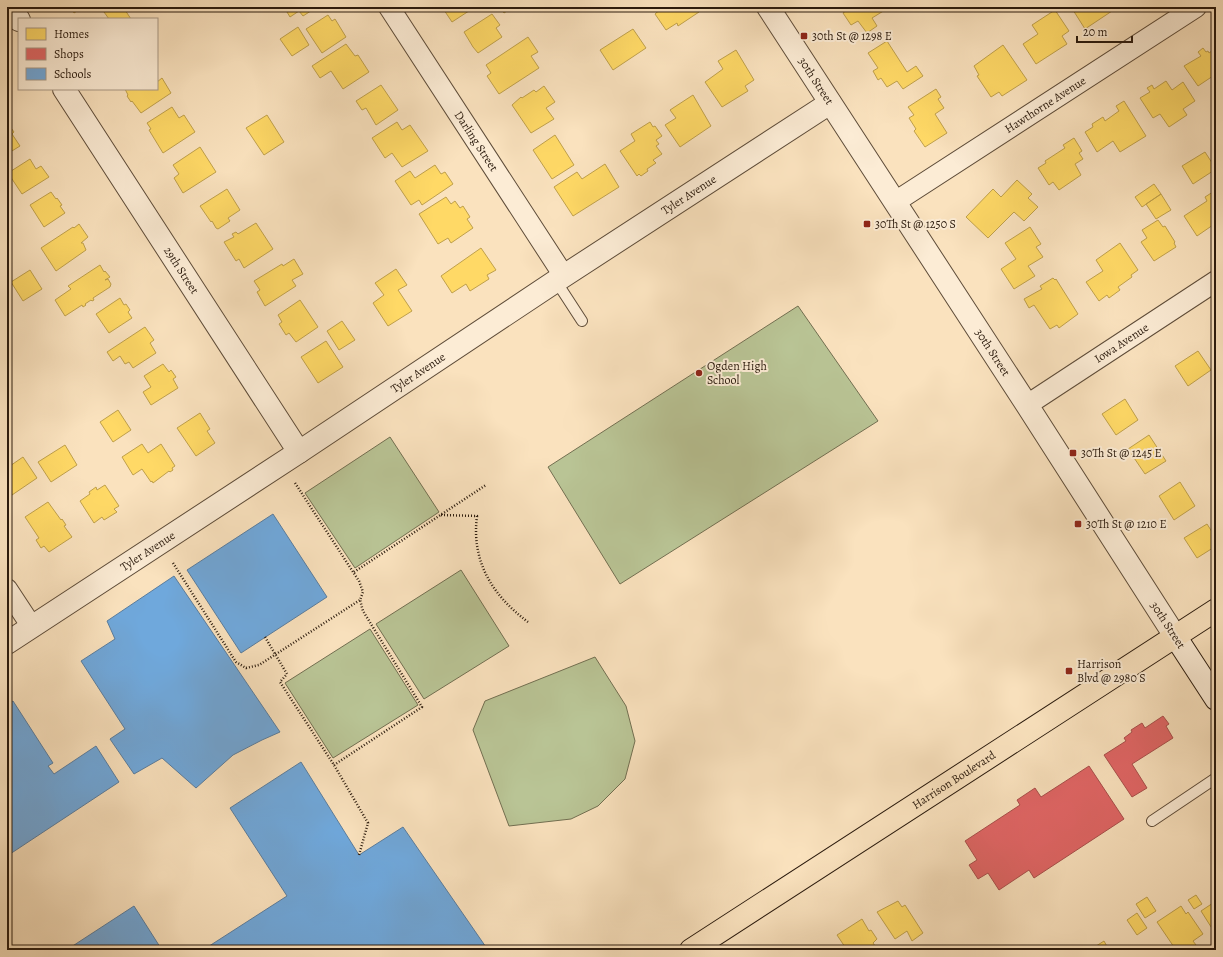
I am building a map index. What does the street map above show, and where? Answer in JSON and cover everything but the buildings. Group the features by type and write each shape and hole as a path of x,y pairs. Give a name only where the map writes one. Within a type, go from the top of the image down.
{"main road":[{"name":"Harrison Boulevard","path":"691,950 1216,610"}],"street":[{"path":"11,7 18,18"},
{"name":"Darling Street","path":"389,7 560,278"},
{"name":"30th Street","path":"769,7 1216,699"},
{"name":"Hawthorne Avenue","path":"895,202 1196,7"},
{"name":"29th Street","path":"65,90 299,452"},
{"name":"Tyler Avenue","path":"7,643 299,452 560,278 830,103"},
{"name":"Iowa Avenue","path":"1027,405 1216,281"},
{"path":"7,589 32,627"}],"lane":[{"path":"560,278 582,321"},
{"path":"1152,821 1216,778"}],"path":[{"path":"295,483 354,572 363,592 360,600 363,611 422,707 334,765"},
{"path":"354,572 486,485"},
{"path":"441,515 477,516 475,528 479,554 485,574 496,593 528,622"},
{"path":"173,563 236,662 246,668 259,665 360,600"},
{"path":"265,638 287,674 280,682 334,765 368,823 359,855"}],"green space":[{"path":"798,306 878,421 620,584 548,467"},
{"path":"390,437 439,512 355,568 305,493"},
{"path":"461,570 509,646 424,699 376,624"},
{"path":"370,629 418,705 333,758 285,683"},
{"path":"595,657 626,706 635,741 625,779 598,806 571,819 509,826 473,730 485,701"}],"place":[{"name":"30th St @ 1298 E","path":"804,36"},
{"name":"30Th St @ 1250 S","path":"867,224"},
{"name":"Ogden High School","path":"699,373"},
{"name":"30Th St @ 1245 E","path":"1073,453"},
{"name":"30Th St @ 1210 E","path":"1078,524"},
{"name":"Harrison Blvd @ 2980 S","path":"1069,671"}]}
